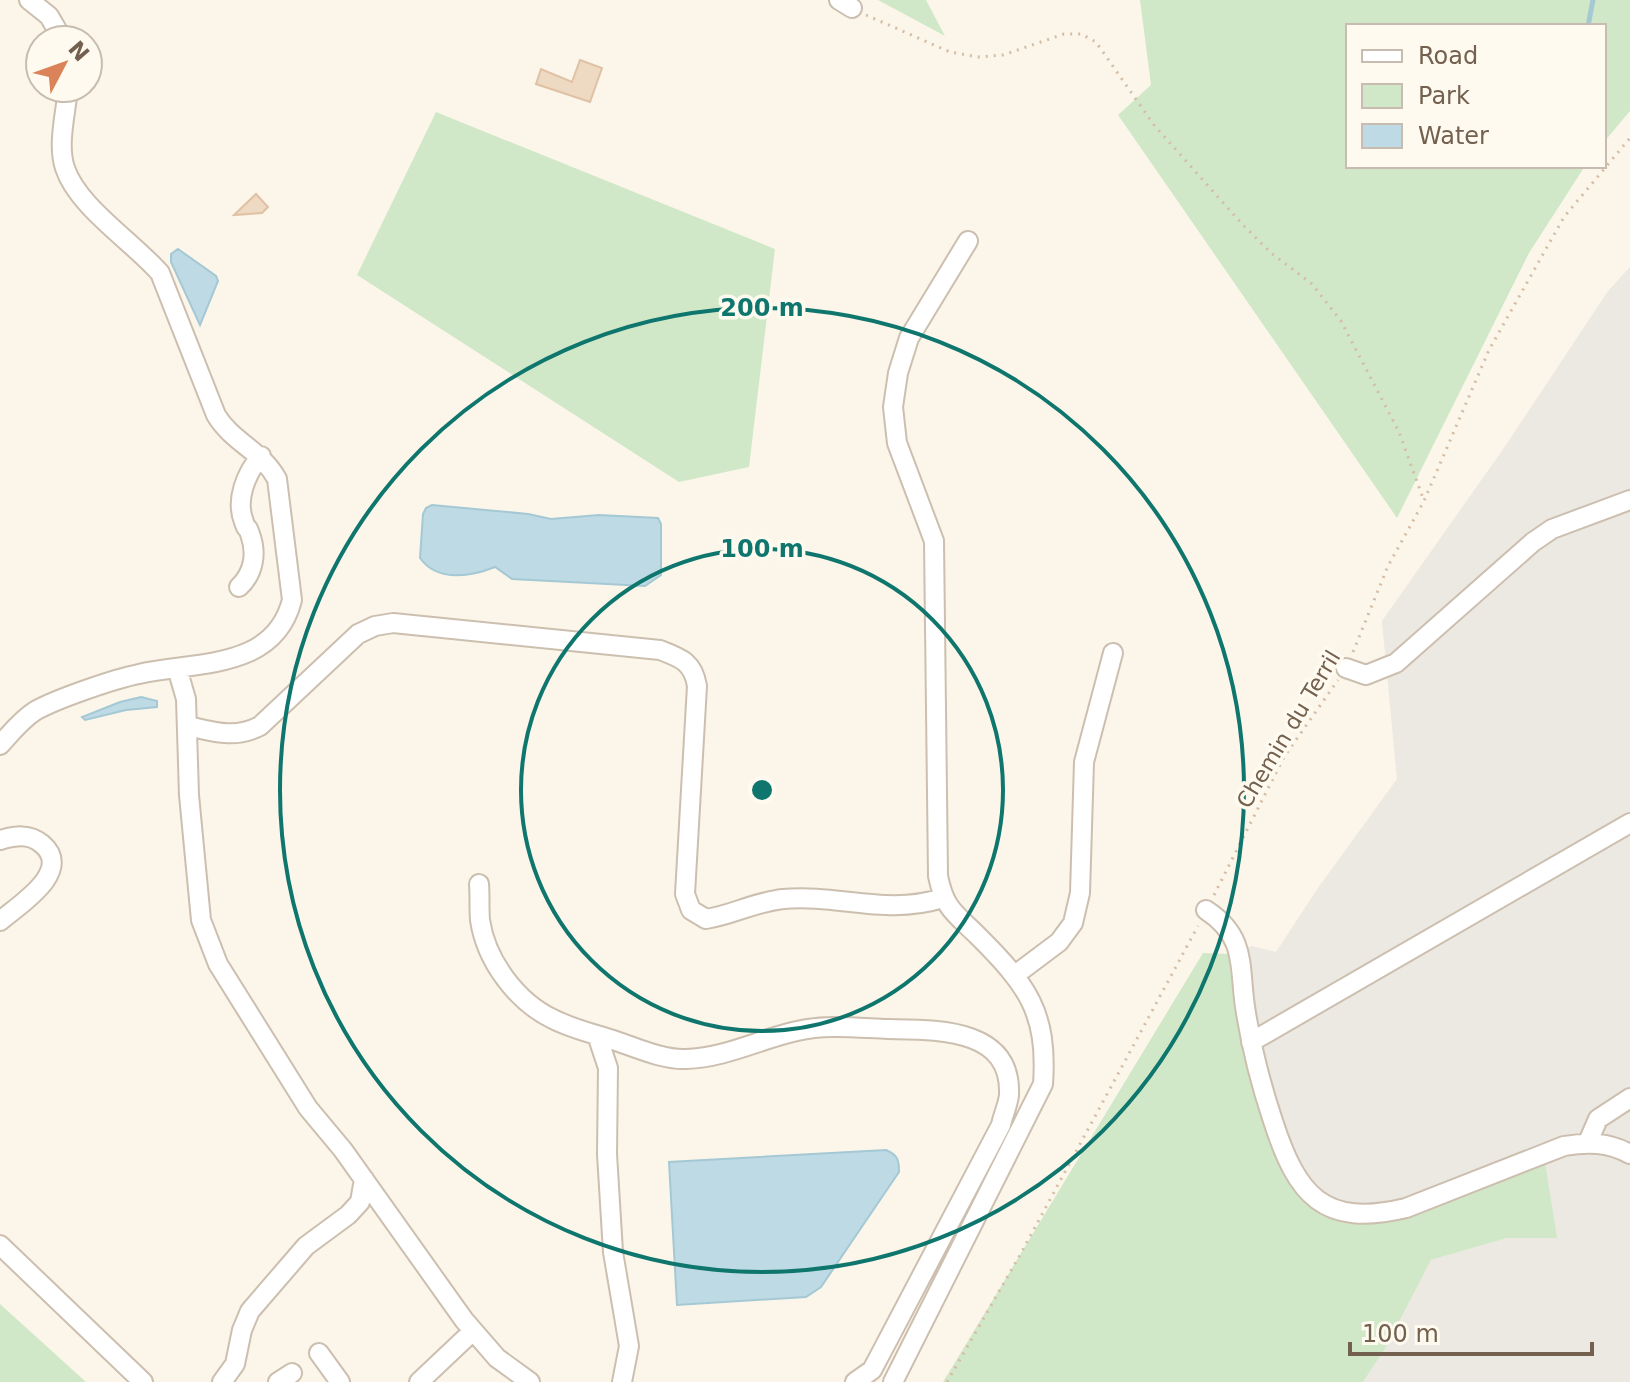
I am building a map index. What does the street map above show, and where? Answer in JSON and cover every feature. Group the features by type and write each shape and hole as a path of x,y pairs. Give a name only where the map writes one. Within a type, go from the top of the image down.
{"lane":[{"path":"29,0 49,16 54,24"},
{"path":"0,745 25,719 50,704 138,674 219,662 252,650 273,635 288,617 292,600 277,479 261,456 231,435 216,415 160,273 99,214 79,192 65,169 63,153 67,104"},
{"path":"893,1382 1043,1084 1045,1051 1035,1008 1015,975 955,915 943,898 938,876 934,541 897,443 893,407 898,373 909,338 968,241"},
{"path":"239,587 252,574 253,565 251,536 243,520 243,484 252,465 261,456"},
{"path":"1346,668 1366,675 1396,663 1542,535 1630,500"},
{"path":"188,726 225,735 246,733 260,726 358,634 375,626 393,623 660,650 680,658 695,671 697,686 685,894 691,910 706,919 751,904 785,899 899,907 943,898"},
{"path":"1015,975 1059,942 1073,923 1080,893 1084,762 1113,653"},
{"path":"177,668 186,699 189,795 201,920 218,964 308,1108 364,1179 473,1331 497,1358 530,1382"},
{"path":"1251,1042 1630,823"},
{"path":"0,840 21,835 36,839 47,848 53,861 49,876 35,892 0,921"},
{"path":"479,884 480,921 488,946 509,985 528,1005 554,1021 683,1060 720,1055 800,1030 829,1027 941,1030 969,1035 993,1052 1007,1073 1009,1097 1001,1125 872,1370 855,1382"},
{"path":"1206,910 1222,920 1240,950 1245,1008 1256,1069 1285,1158 1299,1183 1314,1197 1336,1209 1355,1214 1384,1213 1406,1208 1564,1146 1588,1142 1608,1145 1630,1154"},
{"path":"597,1035 608,1068 607,1154 613,1252 629,1346 622,1382"},
{"path":"1588,1142 1598,1119 1630,1098"},
{"path":"223,1382 235,1364 242,1330 250,1311 306,1246 348,1215 360,1202 364,1179"},
{"path":"0,1245 143,1382"},
{"path":"419,1382 473,1331"},
{"path":"319,1353 340,1382"}],"path":[{"path":"845,4 950,52 978,57 1003,55 1064,34 1081,34 1096,42 1154,125 1242,224 1270,252 1312,284 1341,321 1399,432 1424,501"},
{"name":"Chemin du Terril","path":"1606,167 1630,138"},
{"name":"Chemin du Terril","path":"947,1382 1028,1241 1206,910 1284,757 1346,668 1388,566 1424,501 1489,350 1564,217 1605,168"}],"shaded area":[{"path":"1630,267 1630,1382 1363,1382 1385,1349 1431,1260 1507,1238 1557,1237 1451,1189 1345,1222 1310,1206 1286,1172 1260,1104 1238,1027 1228,954 1252,946 1276,952 1397,779 1382,621 1506,445 1608,291"}],"green space":[{"path":"878,0 926,0 945,36"},
{"path":"1140,0 1630,0 1630,111 1606,140 1606,24 1346,24 1346,168 1584,168 1529,253 1397,518 1118,115 1151,85"},
{"path":"436,112 775,249 749,467 679,482 357,275"},
{"path":"1203,953 1228,954 1238,1027 1260,1104 1286,1172 1311,1206 1345,1222 1544,1156 1557,1238 1507,1238 1431,1260 1385,1349 1363,1382 943,1382"},
{"path":"0,1304 86,1382 0,1382"}],"water":[{"path":"178,249 216,276 218,281 200,325 171,262 171,254"},
{"path":"432,505 551,519 599,515 658,518 661,524 661,575 645,586 512,579 495,567 465,575 435,571 420,558 423,514"},
{"path":"141,697 157,701 157,707 126,710 85,720 82,717 120,702"},
{"path":"886,1150 897,1158 899,1172 821,1287 806,1297 677,1305 669,1162"}],"building":[{"path":"580,60 602,68 590,102 536,84 541,69 572,82"},
{"path":"256,194 268,207 262,213 234,215"}],"waterway":[{"path":"1588,24 1593,0"}]}
